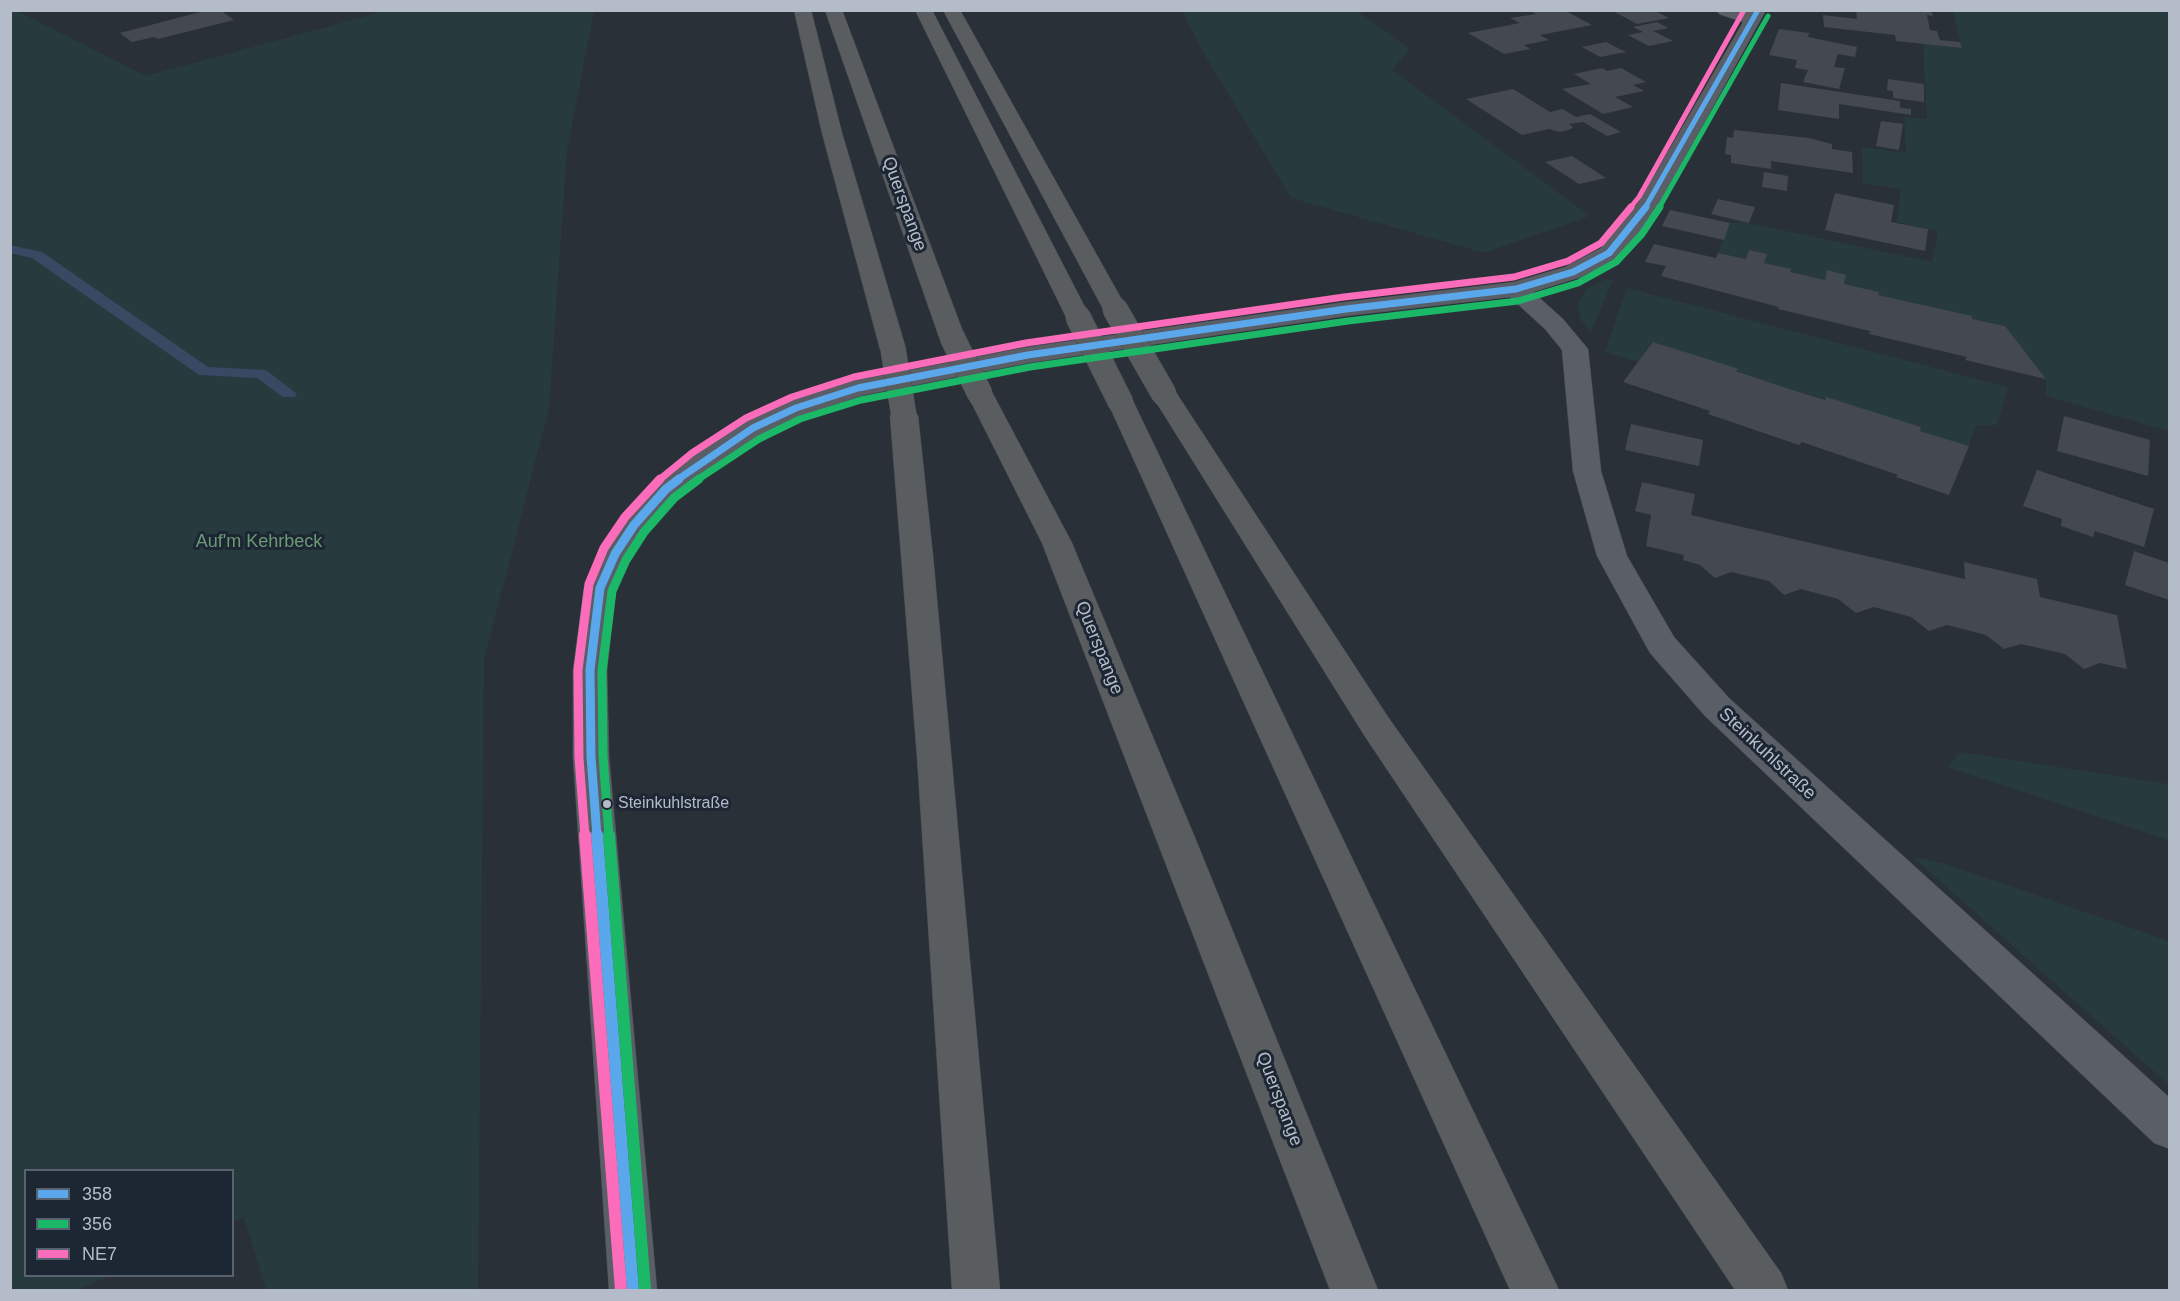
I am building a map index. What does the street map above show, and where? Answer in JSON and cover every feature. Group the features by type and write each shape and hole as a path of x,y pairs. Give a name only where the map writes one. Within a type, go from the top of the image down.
{"highway":[{"path":"802,10 832,133 893,349 904,416 935,756 976,1290"},
{"name":"Querspange","path":"833,10 952,337 1057,543 1354,1290"},
{"path":"923,10 1121,403 1535,1290"},
{"path":"951,10 1164,394 1376,726 1764,1290"}],"street":[{"path":"633,1290 591,757 590,670 600,588 615,554 634,525 666,489 699,463 753,428 796,408 858,388 1028,355 1347,309 1516,289 1573,272 1609,253 1632,226 1660,183 1755,15 1725,10"},
{"name":"Steinkuhlstraße","path":"1516,289 1554,324 1575,349 1587,471 1612,556 1662,645 1725,715 2169,1128"}],"green space":[{"name":"Auf'm Kehrbeck","path":"11,10 146,76 385,11 594,11 567,150 549,408 484,660 478,1290 266,1290 244,1217 234,1222 234,1169 24,1169 24,1277 108,1277 76,1290 11,1290"},
{"path":"1182,11 1357,11 1410,49 1392,70 1590,216 1484,253 1291,198 1206,57"},
{"path":"1953,11 2169,11 2169,431 2046,396 2046,379 2005,326 1878,295 1879,292 1844,284 1845,275 1828,271 1825,280 1790,272 1791,269 1764,263 1767,254 1750,250 1746,259 1718,253 1730,223 1749,223 1932,262 1938,231 1897,222 1901,189 1863,183 1862,147 1906,153 1904,117 1927,119 1923,44 1962,48"},
{"path":"1606,279 1613,280 1591,332 1581,320 1577,305 1587,288"},
{"path":"1627,288 2008,387 1997,425 1976,425 1969,446 1920,431 1921,427 1780,386 1654,342 1638,362 1605,352"},
{"path":"1961,752 2169,784 2169,840 1947,767"},
{"path":"1913,857 1943,863 2169,941 2169,1085"}],"building":[{"path":"208,10 220,10 234,20 158,39 154,37 132,42 120,33"},
{"path":"1529,10 1564,10 1592,25 1540,35 1549,40 1524,45 1530,49 1504,54 1468,33 1520,23 1510,18 1536,14"},
{"path":"1611,10 1653,10 1669,18 1637,24"},
{"path":"1856,10 1931,10 1933,16 1927,15 1930,30 1937,31 1940,40 1960,42 1962,48 1896,41 1895,35 1824,27 1823,15 1857,19"},
{"path":"1657,22 1668,28 1653,31 1673,41 1649,46 1628,35 1643,32 1633,27"},
{"path":"1779,29 1809,33 1808,37 1857,47 1855,57 1838,54 1834,67 1845,68 1839,89 1803,82 1808,70 1795,68 1797,60 1769,55"},
{"path":"1606,42 1626,52 1600,57 1582,47"},
{"path":"1602,68 1607,71 1621,68 1646,82 1633,85 1644,91 1615,97 1633,107 1603,114 1562,89 1591,84 1574,74"},
{"path":"1888,79 1924,84 1924,102 1893,98 1893,91 1887,90"},
{"path":"1781,83 1900,101 1900,108 1911,109 1911,115 1839,104 1839,119 1778,110"},
{"path":"1513,89 1550,112 1563,109 1576,117 1590,114 1621,132 1607,136 1583,122 1569,124 1573,127 1571,129 1560,132 1549,129 1522,135 1466,99"},
{"path":"1881,121 1903,124 1899,150 1876,146"},
{"path":"1734,130 1809,138 1832,144 1832,149 1852,152 1853,173 1771,161 1771,169 1731,163 1731,155 1725,154 1727,137 1733,138"},
{"path":"1572,156 1606,178 1579,184 1545,162"},
{"path":"1764,172 1788,176 1787,191 1762,187"},
{"path":"1835,193 1894,205 1891,222 1928,229 1925,251 1825,230"},
{"path":"1718,199 1755,207 1749,223 1711,214"},
{"path":"1670,210 1730,223 1724,240 1662,226"},
{"path":"1654,244 1716,258 1718,253 1746,259 1749,250 1767,254 1764,263 1791,269 1790,272 1825,280 1827,270 1846,275 1844,284 1879,292 1878,295 1972,316 1972,319 2005,326 2046,379 1965,360 1967,357 1869,334 1870,331 1778,309 1779,307 1661,276 1666,266 1645,262"},
{"path":"1653,342 1739,369 1736,371 1780,386 1825,400 1826,397 1921,427 1920,431 1969,446 1949,495 1802,442 1799,445 1708,414 1710,411 1623,382"},
{"path":"2064,416 2150,440 2148,476 2057,451"},
{"path":"1631,424 1703,440 1699,466 1625,450"},
{"path":"2037,470 2154,509 2144,547 2095,531 2093,537 2061,526 2062,519 2023,506"},
{"path":"1642,482 1695,494 1691,515 1965,579 1964,562 2037,579 2040,597 2117,615 2127,669 2100,663 2084,669 2065,654 2021,644 2004,649 1986,635 1947,625 1929,631 1911,617 1874,607 1856,613 1838,599 1801,589 1784,595 1769,581 1731,572 1715,578 1700,565 1683,560 1684,555 1646,546 1651,515 1635,511"},
{"path":"2134,551 2169,563 2169,600 2125,585"}],"waterway":[{"path":"10,249 37,255 204,372 261,373 289,394"}],"transit line":[{"name":"NE7","path":"621,1290 579,758 578,670 589,584 604,548 625,517 659,480 692,453 746,418 792,397 854,377 1026,343 1344,297 1514,277 1568,261 1601,243 1639,197 1744,10"},
{"name":"358","path":"633,1290 591,757 590,670 600,588 615,554 634,525 666,489 699,463 753,428 796,408 858,388 1028,355 1346,309 1516,289 1573,272 1609,253 1649,203 1758,10"},
{"name":"356","path":"645,1289 603,756 602,671 612,591 626,560 644,532 674,498 706,473 759,439 800,419 861,400 1030,367 1348,321 1518,301 1578,283 1616,262 1642,234 1659,209 1768,16"}],"place":[{"name":"Steinkuhlstraße","path":"607,804"}]}
